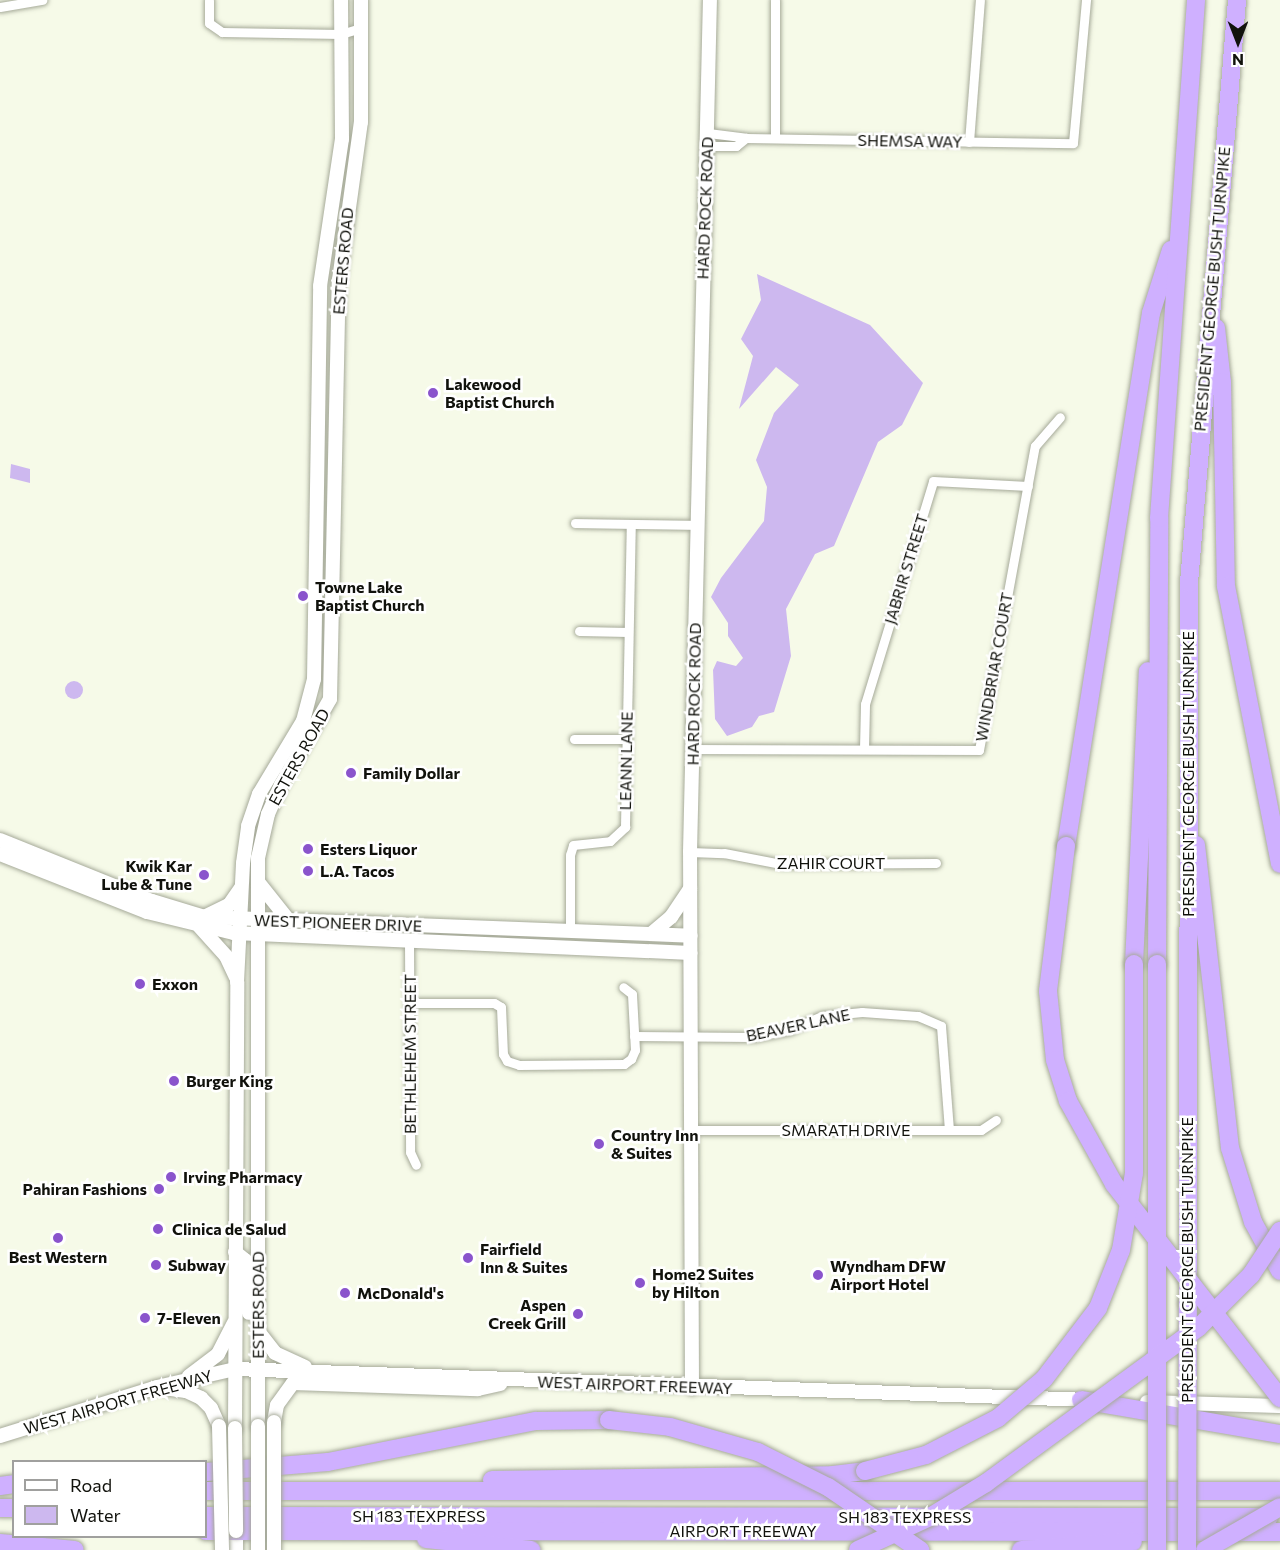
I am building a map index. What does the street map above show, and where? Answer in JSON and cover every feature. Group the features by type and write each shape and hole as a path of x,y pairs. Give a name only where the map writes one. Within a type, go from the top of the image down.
{"highway":[{"name":"PRESIDENT GEORGE BUSH TURNPIKE","path":"1157,1550 1157,613 1160,496 1195,0"},
{"name":"PRESIDENT GEORGE BUSH TURNPIKE","path":"1187,1550 1189,584 1235,19 1239,0"},
{"path":"1180,216 1151,313 1066,846 1048,991 1054,1050 1068,1101 1095,1155 1114,1184 1280,1398"},
{"path":"1212,288 1222,382 1226,586 1280,864"},
{"path":"412,1492 489,1480 832,1475 865,1471 926,1455 998,1418 1044,1379 1098,1308 1121,1250 1134,1173 1134,964 1144,700 1157,613"},
{"path":"1187,787 1210,964 1226,1119 1237,1176 1253,1222 1280,1272"},
{"path":"858,1550 930,1516 986,1483 1198,1328 1251,1275 1280,1231"},
{"path":"1081,1400 1280,1434"},
{"path":"207,1472 328,1462 536,1421 609,1420 670,1427 758,1452 828,1487 920,1550"},
{"path":"207,1491 1280,1491"},
{"name":"SH 183 TEXPRESS","path":"207,1507 1280,1507"},
{"path":"1021,1550 1205,1541 1280,1507"},
{"name":"SH 183 TEXPRESS","path":"207,1516 1280,1517"},
{"name":"AIRPORT FREEWAY","path":"207,1531 1205,1541 1280,1532"},
{"path":"382,1531 439,1542 531,1550"},
{"path":"0,1543 75,1550"}],"main road":[{"name":"ESTERS ROAD","path":"236,1550 237,982 242,886 248,826 259,794 303,721 312,691 317,641 320,295 342,139 341,0"},
{"name":"ESTERS ROAD","path":"258,1550 258,882 260,847 268,814 330,699 339,280 358,146 361,0"},
{"name":"HARD ROCK ROAD","path":"692,1388 693,1130 690,852 710,0"},
{"path":"319,495 334,495"},
{"path":"317,641 332,640"},
{"name":"WEST PIONEER DRIVE","path":"0,840 202,921"},
{"name":"WEST PIONEER DRIVE","path":"0,854 147,912 240,927 370,939 691,953"},
{"path":"258,882 290,922"},
{"path":"237,982 226,956 202,921 229,905 242,886"},
{"path":"651,933 671,917 690,889"},
{"name":"WEST PIONEER DRIVE","path":"258,928 290,922 691,936"},
{"path":"370,939 383,934 428,930 431,926"},
{"path":"484,945 499,939 566,937 570,930"},
{"path":"237,1120 258,1120"},
{"path":"237,1120 248,1136 258,1180"},
{"path":"235,1252 258,1252"},
{"path":"235,1252 245,1260 248,1312 270,1349 282,1358 321,1372"},
{"path":"183,1380 218,1354 235,1321"},
{"name":"WEST AIRPORT FREEWAY","path":"0,1436 157,1387 235,1369 692,1388 824,1389 1280,1406"},
{"path":"274,1550 274,1422 277,1405 292,1383 478,1389 513,1381"},
{"path":"157,1387 186,1391 201,1398 211,1408 219,1426 222,1550"}],"street":[{"path":"0,7 42,0"},
{"path":"209,0 209,23 222,32 341,34 361,28"},
{"path":"775,0 775,138"},
{"path":"969,142 980,0"},
{"name":"SHEMSA WAY","path":"708,139 1073,143 1086,0"},
{"path":"341,34 361,43"},
{"name":"WINDBRIAR COURT","path":"692,749 979,750 1035,446 1060,417"},
{"name":"JABRIR STREET","path":"864,749 865,704 933,481 1028,486"},
{"path":"574,523 698,525"},
{"name":"LEANN LANE","path":"570,930 570,855 573,844 610,841 625,827 631,524"},
{"path":"579,631 628,632"},
{"path":"574,739 626,740"},
{"name":"ZAHIR COURT","path":"690,852 724,853 781,864 936,863"},
{"name":"BETHLEHEM STREET","path":"409,941 410,1152 416,1165"},
{"path":"410,1003 494,1003 501,1007 503,1054 507,1061 519,1065 624,1064 634,1055 634,1036 632,994 622,987"},
{"name":"BEAVER LANE","path":"692,1037 753,1037 789,1030 822,1016 862,1012 918,1016 941,1026 949,1130"},
{"path":"634,1036 692,1037"},
{"name":"SMARATH DRIVE","path":"693,1130 981,1130 996,1120"}],"water":[{"path":"757,274 870,325 923,383 902,425 878,442 834,546 815,554 786,609 791,656 774,712 759,716 752,727 727,736 715,719 713,670 717,661 736,666 743,658 728,636 728,623 711,597 721,578 764,521 767,487 756,460 774,413 799,385 776,367 739,409 753,356 741,339 761,300"},
{"path":"11,464 30,469 30,483 10,478"},
{"path":"74,681 80,684 83,690 80,696 74,699 68,696 65,690 68,684"}],"place":[{"name":"Lakewood Baptist Church","path":"433,393"},
{"name":"Towne Lake Baptist Church","path":"303,596"},
{"name":"Family Dollar","path":"351,773"},
{"name":"Esters Liquor","path":"308,849"},
{"name":"L.A. Tacos","path":"308,871"},
{"name":"Kwik Kar Lube & Tune","path":"204,875"},
{"name":"Exxon","path":"140,984"},
{"name":"Burger King","path":"174,1081"},
{"name":"Country Inn & Suites","path":"599,1144"},
{"name":"Irving Pharmacy","path":"171,1177"},
{"name":"Pahiran Fashions","path":"159,1189"},
{"name":"Clinica de Salud","path":"158,1229"},
{"name":"Best Western","path":"58,1238"},
{"name":"Fairfield Inn & Suites","path":"468,1258"},
{"name":"Subway","path":"156,1265"},
{"name":"Wyndham DFW Airport Hotel","path":"818,1275"},
{"name":"Home2 Suites by Hilton","path":"640,1283"},
{"name":"McDonald's","path":"345,1293"},
{"name":"Aspen Creek Grill","path":"578,1314"},
{"name":"7-Eleven","path":"145,1318"}]}
